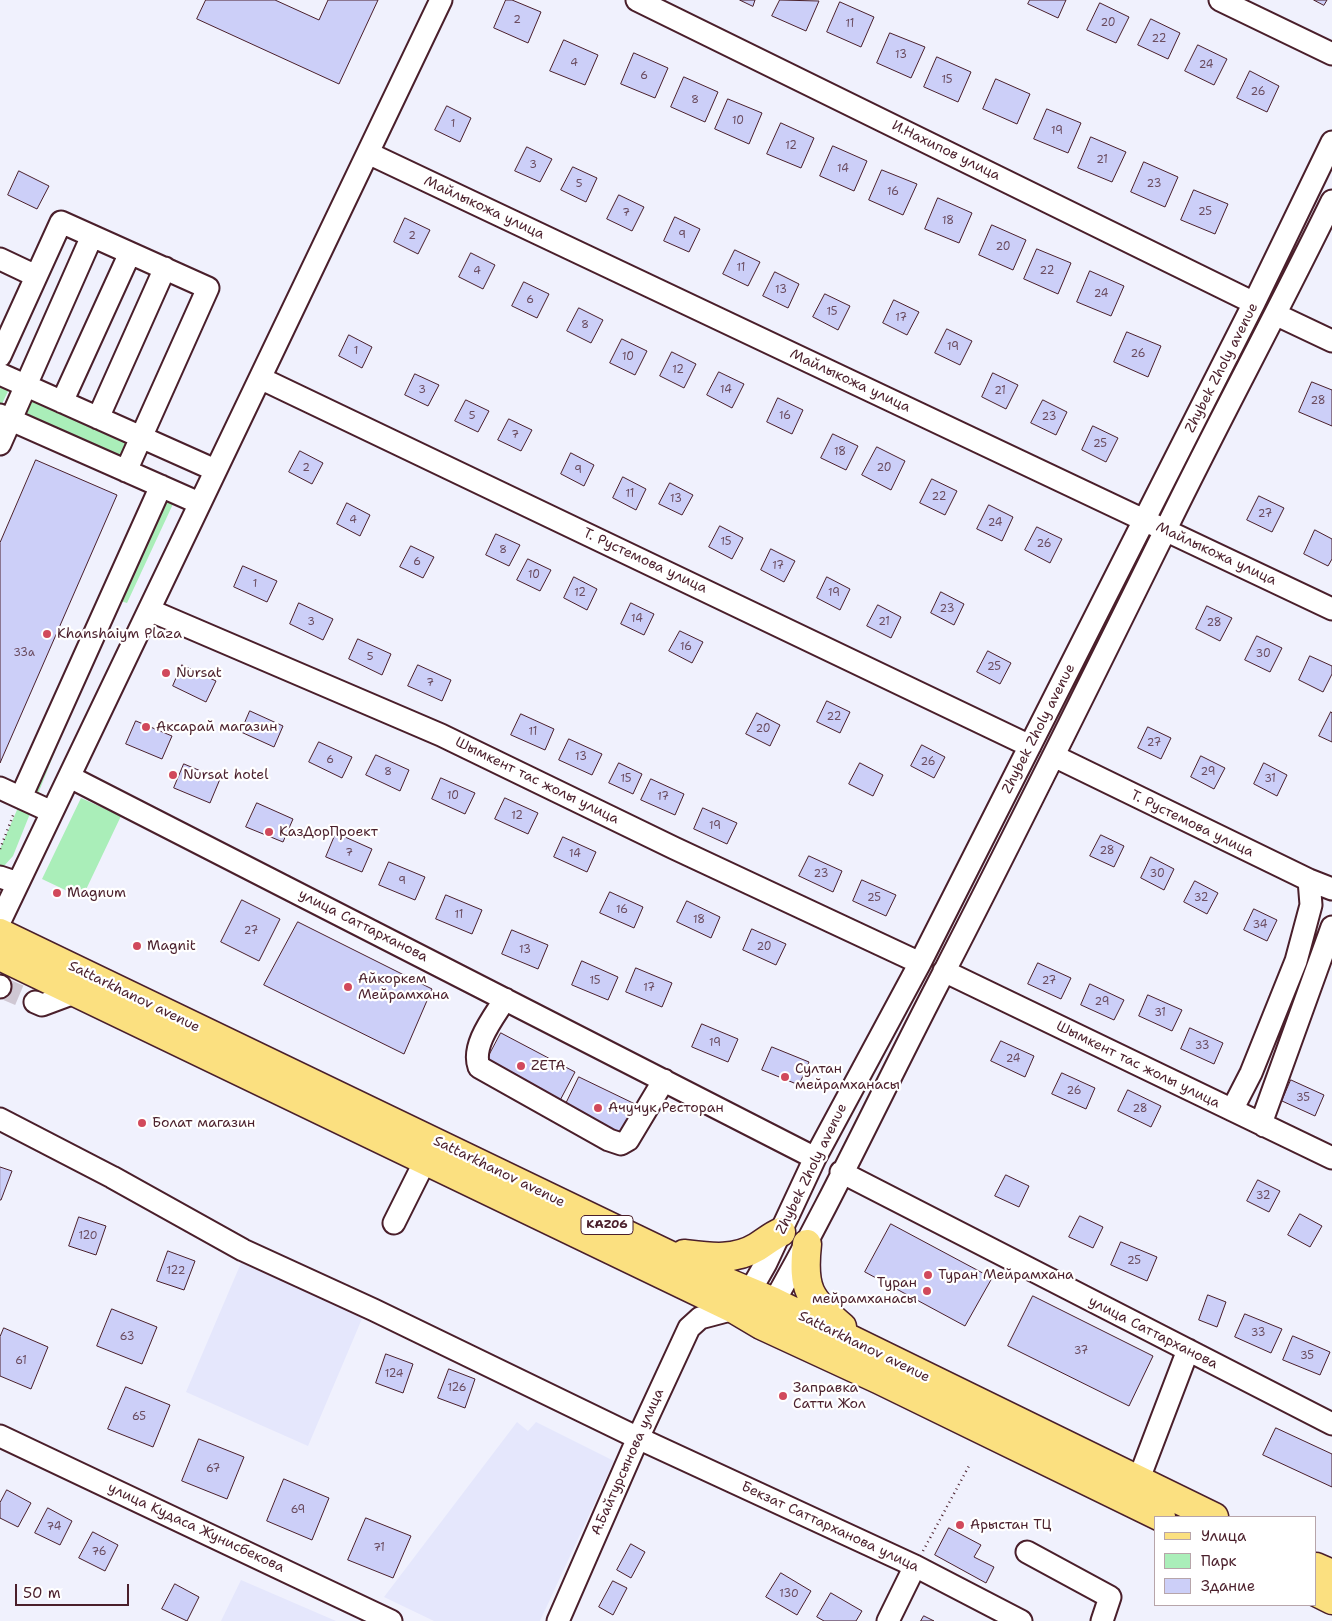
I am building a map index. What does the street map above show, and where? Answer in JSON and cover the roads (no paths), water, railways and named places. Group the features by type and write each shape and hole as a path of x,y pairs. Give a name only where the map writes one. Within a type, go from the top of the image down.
{"main road":[{"name":"Sattarkhanov avenue","path":"0,933 663,1252 746,1309 864,1347 886,1370 1159,1516"},
{"name":"Sattarkhanov avenue","path":"0,956 425,1161 746,1309 1138,1481 1212,1516"},
{"path":"663,1252 718,1258 735,1256 757,1247 768,1238 781,1232"},
{"path":"807,1244 804,1269 811,1295 821,1309 864,1347"},
{"path":"1317,1566 1332,1574"},
{"path":"1317,1592 1332,1600"}],"street":[{"path":"0,921 9,880 52,812 70,777 199,503 441,0"},
{"name":"И.Нахипов улица","path":"637,0 1254,303"},
{"path":"1220,0 1332,54"},
{"name":"Zhybek Zholy avenue","path":"746,1309 815,1158 920,963 1254,303 1332,142"},
{"name":"Майлыкожа улица","path":"368,153 1332,609"},
{"name":"Zhybek Zholy avenue","path":"746,1309 807,1244 841,1172 1054,756 1165,530 1277,315 1332,201"},
{"path":"0,356 61,222 208,288 126,470"},
{"path":"0,444 5,417 25,385 92,236"},
{"path":"62,402 130,253"},
{"path":"2,263 36,276"},
{"path":"98,418 165,268"},
{"path":"1277,315 1332,341"},
{"path":"0,374 215,470"},
{"name":"Т. Рустемова улица","path":"260,378 1030,746"},
{"path":"5,417 199,503"},
{"path":"21,797 161,486"},
{"name":"Шымкент тас жолы улица","path":"149,610 441,735 674,848 920,963"},
{"name":"Т. Рустемова улица","path":"1054,756 1308,880 1332,889"},
{"name":"улица Саттарханова","path":"70,777 815,1158"},
{"path":"0,788 52,812"},
{"path":"1232,1110 1252,1073 1296,961 1311,905 1308,880"},
{"path":"1264,1126 1263,1118 1332,927"},
{"name":"Шымкент тас жолы улица","path":"944,971 1332,1158"},
{"path":"35,1002 42,1005 77,992"},
{"path":"505,999 479,1044 476,1058 479,1067 609,1140 621,1144 628,1140 664,1080"},
{"name":"Бекзат Саттарханова улица","path":"0,1119 112,1177 243,1250 374,1310 638,1438 916,1566 1021,1621"},
{"path":"394,1223 425,1161"},
{"name":"улица Саттарханова","path":"841,1172 1332,1424"},
{"name":"А.Байтурсынова улица","path":"558,1621 638,1438 689,1328 700,1318 746,1309"},
{"path":"1138,1481 1188,1350"},
{"name":"улица Кудаса Жунисбекова","path":"0,1436 382,1619"},
{"path":"1027,1552 1110,1597 1102,1621"},
{"path":"888,1621 916,1566"}],"tunnel":[{"path":"0,987 35,1002"}],"place":[{"name":"Khanshaiym Plaza","path":"47,634"},
{"name":"Nursat","path":"166,673"},
{"name":"Аксарай магазин","path":"146,727"},
{"name":"Nursat hotel","path":"173,775"},
{"name":"КазДорПроект","path":"269,832"},
{"name":"Magnum","path":"57,893"},
{"name":"Magnit","path":"137,946"},
{"name":"Айкоркем Мейрамхана","path":"348,987"},
{"name":"ZETA","path":"521,1066"},
{"name":"Султан мейрамханасы","path":"785,1077"},
{"name":"Ачучук Ресторан","path":"598,1108"},
{"name":"Болат магазин","path":"142,1123"},
{"name":"Туран Мейрамхана","path":"928,1275"},
{"name":"Туран мейрамханасы","path":"927,1291"},
{"name":"Заправка Сатти Жол","path":"783,1396"},
{"name":"Арыстан ТЦ","path":"960,1525"}]}
